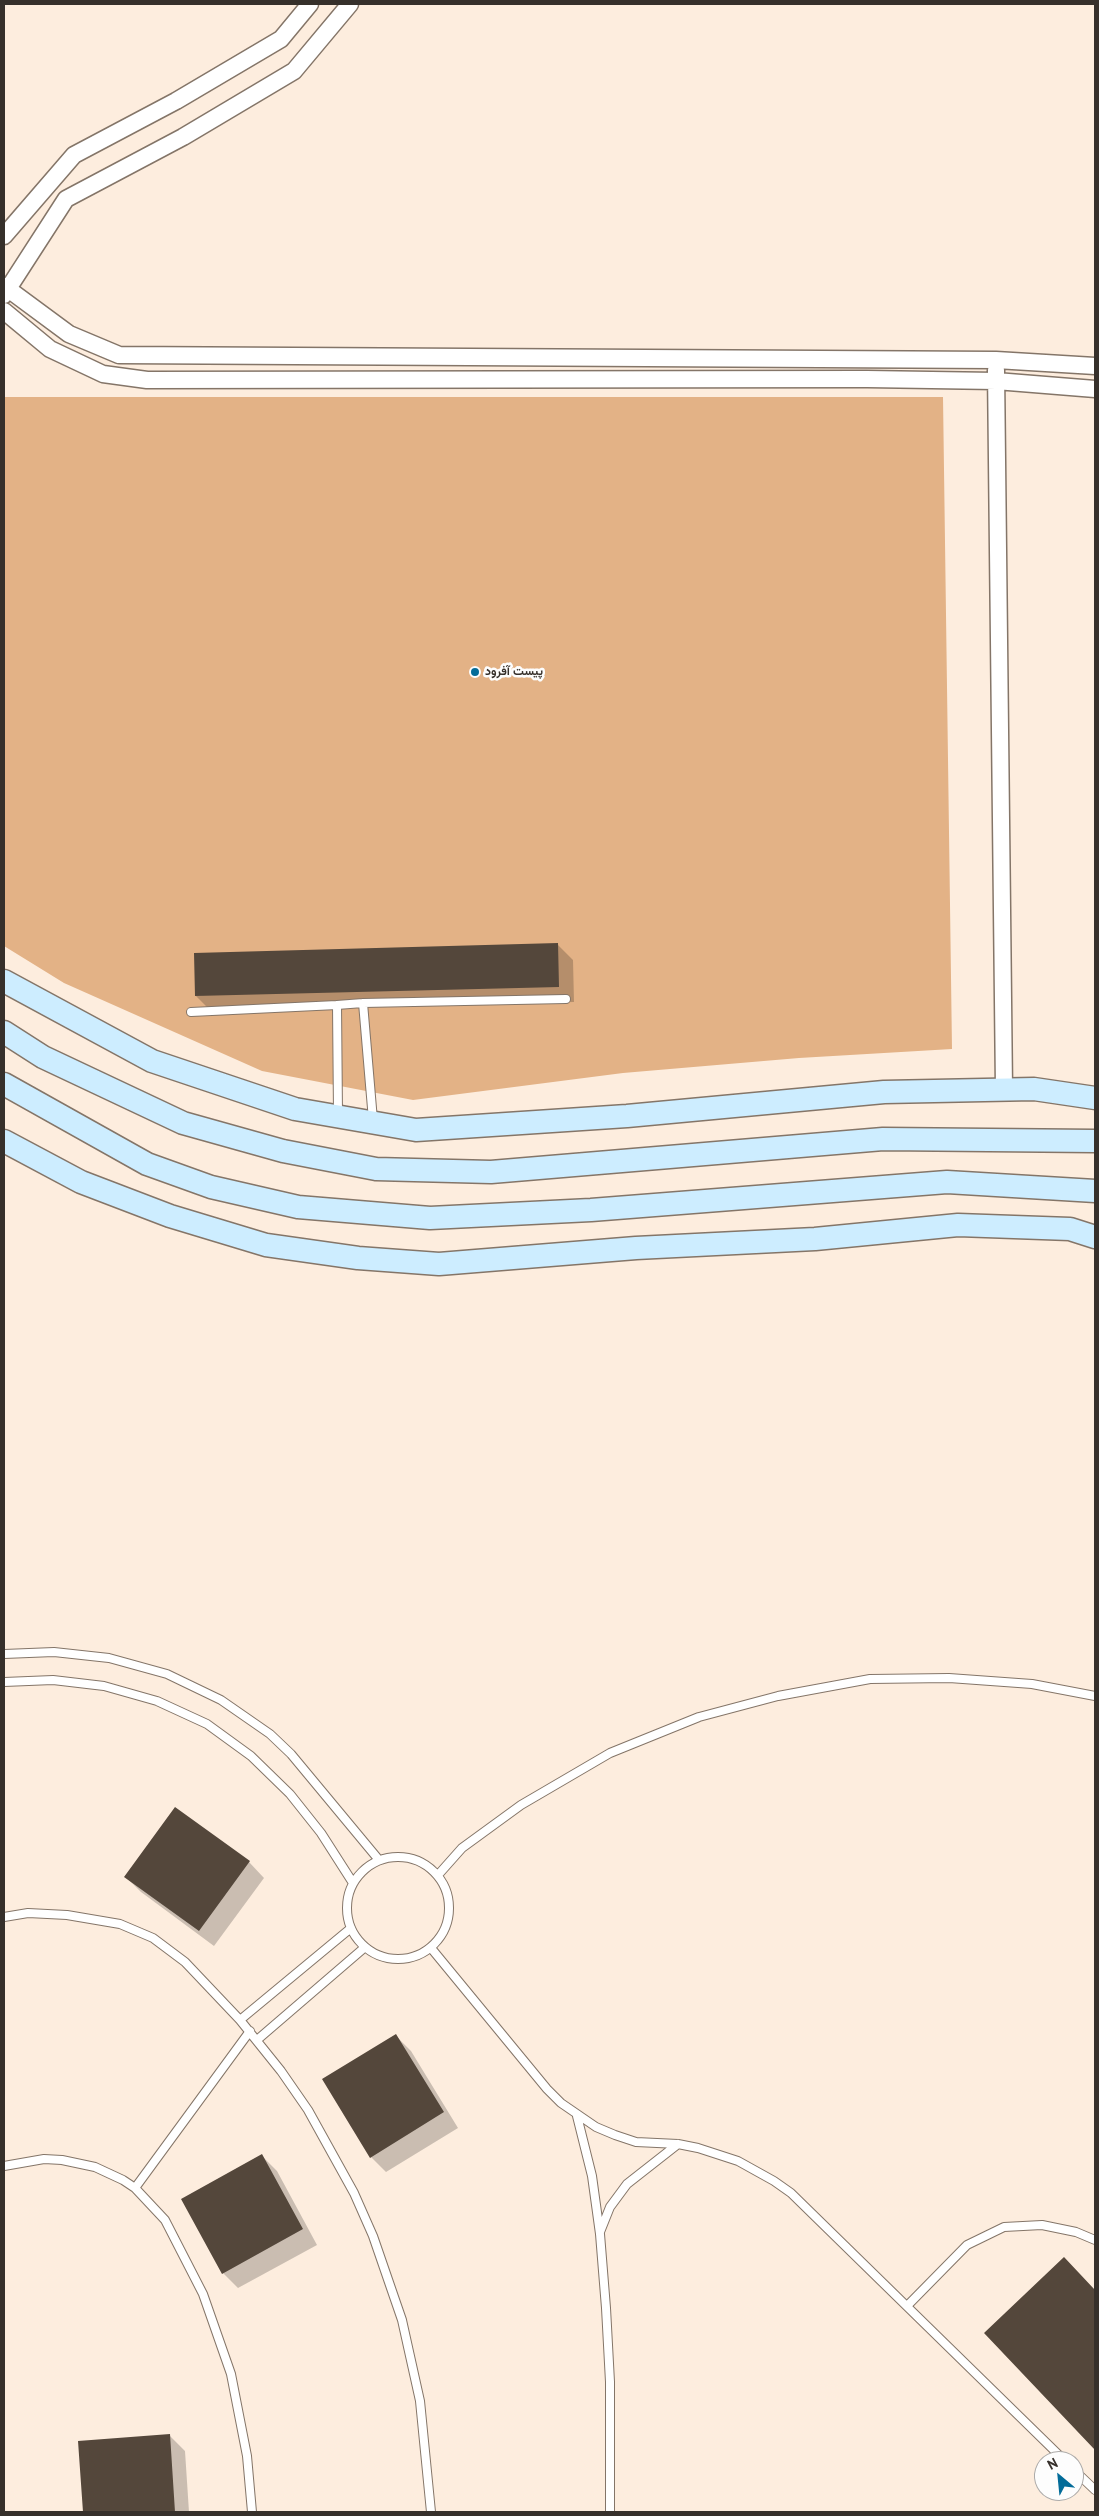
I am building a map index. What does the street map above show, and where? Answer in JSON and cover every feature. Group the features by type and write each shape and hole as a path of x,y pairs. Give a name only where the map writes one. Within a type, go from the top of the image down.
{"main road":[{"path":"4,981 152,1061 295,1109 416,1130 627,1116 884,1092 1034,1090 1095,1098"},
{"path":"4,1032 43,1057 183,1123 283,1151 376,1169 491,1172 883,1139 1095,1141"},
{"path":"4,1084 147,1164 211,1187 298,1207 430,1218 591,1210 947,1182 1095,1191"},
{"path":"4,1141 81,1182 170,1216 266,1245 358,1258 439,1264 636,1248 815,1239 958,1225 1070,1229 1095,1237"}],"street":[{"path":"4,236 74,155 176,101 281,39 310,4"},
{"path":"350,4 294,71 183,136 66,199 5,290 69,334 119,355 996,360 1095,366"},
{"path":"4,311 50,349 103,374 147,380 867,379 996,381 1095,389"},
{"path":"996,360 1004,1090"}],"lane":[{"path":"191,1012 363,1003 566,999"},
{"path":"363,1003 373,1122"},
{"path":"337,1005 338,1116"},
{"path":"4,1654 54,1652 109,1658 167,1674 221,1700 270,1734 291,1754 379,1860"},
{"path":"438,1875 462,1848 521,1805 610,1753 708,1715 778,1696 870,1679 950,1678 1032,1684 1095,1696"},
{"path":"4,1682 53,1680 104,1686 157,1701 206,1724 251,1756 290,1794 321,1833 353,1882"},
{"path":"394,1857 411,1858 426,1864 438,1875 446,1889 450,1905 448,1921 442,1936 431,1948 415,1957 398,1960 380,1957 364,1948 351,1928 347,1917 347,1899 353,1882 365,1869 379,1860 394,1857"},
{"path":"4,1917 28,1913 67,1915 120,1924 153,1938 185,1962 240,2020 292,2086 328,2142 354,2192 373,2236 402,2320 420,2402 431,2512"},
{"path":"240,2020 351,1928"},
{"path":"257,2040 364,1948"},
{"path":"431,1948 547,2089 577,2116 596,2127 636,2142 678,2144 718,2154 757,2170 774,2181 791,2193 1055,2451"},
{"path":"135,2188 250,2031"},
{"path":"577,2116 592,2176 600,2234 610,2382 610,2512"},
{"path":"600,2234 610,2207 627,2184 678,2144"},
{"path":"4,2166 25,2161 62,2160 95,2167 135,2188 165,2220 200,2287 218,2334 240,2414 247,2456 252,2512"},
{"path":"907,2306 967,2245 1004,2227 1042,2225 1069,2230 1095,2240"},
{"path":"1084,2480 1095,2490"}],"shaded area":[{"name":"پیست آفرود","path":"4,397 943,397 952,1049 799,1058 623,1073 413,1100 262,1071 64,983 4,946"}],"building":[{"path":"558,943 559,987 195,996 194,953"},
{"path":"175,1807 250,1861 199,1931 124,1877"},
{"path":"396,2034 444,2112 370,2158 322,2079"},
{"path":"262,2154 303,2229 222,2274 181,2199"},
{"path":"1064,2257 1095,2290 1095,2450 984,2333"},
{"path":"170,2434 175,2512 83,2512 78,2441"}],"place":[{"name":"پیست آفرود","path":"475,672"}]}
